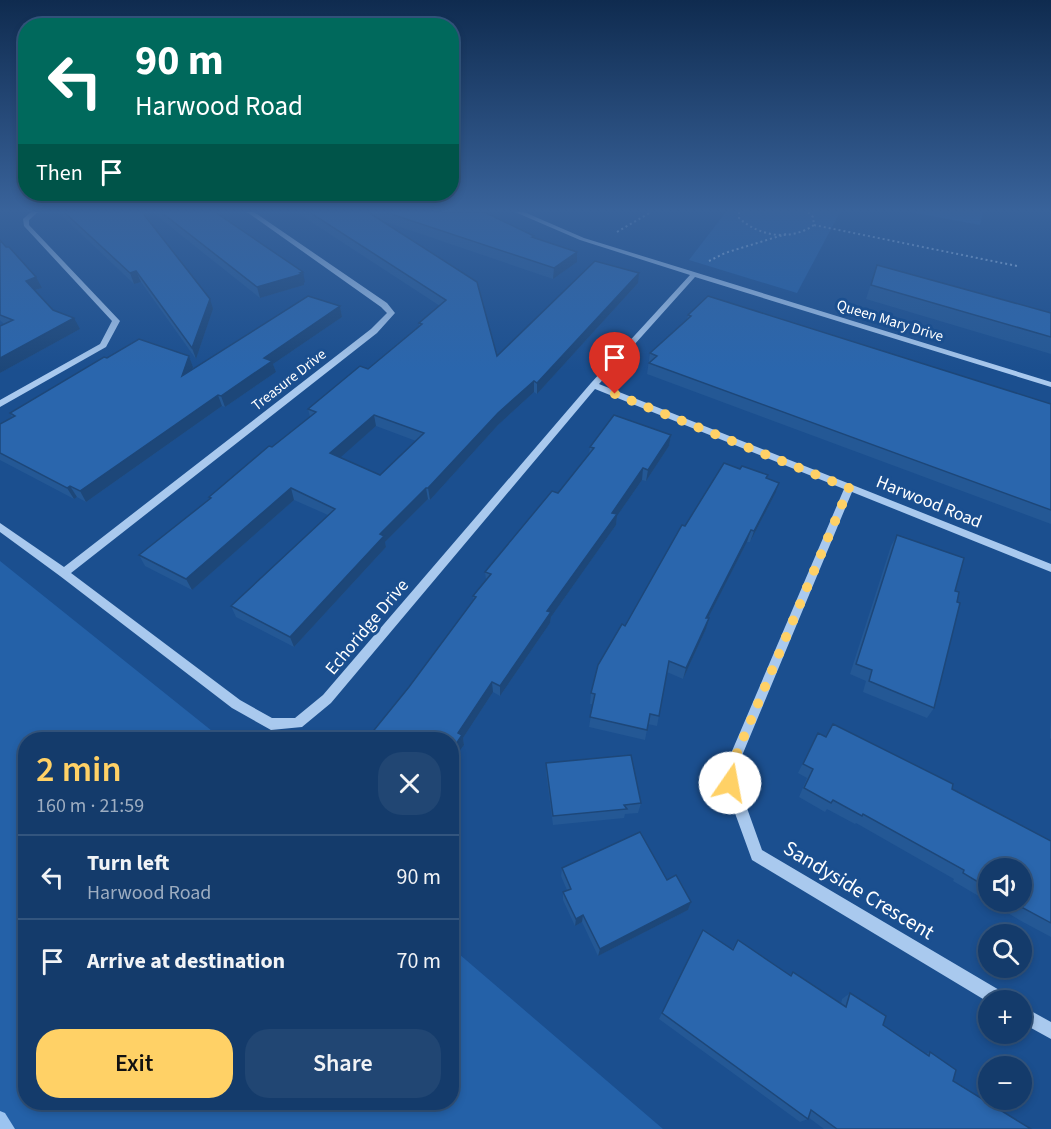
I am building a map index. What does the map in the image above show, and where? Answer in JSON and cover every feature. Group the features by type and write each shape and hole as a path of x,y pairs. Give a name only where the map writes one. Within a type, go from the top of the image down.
{"street":[{"path":"0,404 103,345 116,321 63,265"},
{"name":"Treasure Drive","path":"64,573 374,331 391,314 384,305 326,265"},
{"name":"Queen Mary Drive","path":"665,265 1051,385"},
{"name":"Echoridge Drive","path":"0,527 236,704 270,724 298,723 327,699 594,385 694,274"},
{"name":"Harwood Road","path":"594,385 1051,568"},
{"name":"Sandyside Crescent","path":"849,488 735,758 730,783 757,855 983,990"},
{"path":"1032,1020 1051,1031"}],"path":[{"path":"1010,265 1017,266"}],"shaded area":[{"path":"704,265 812,265 797,293"},
{"path":"0,561 213,732 18,732 18,1110 459,1110 459,954 663,1129 0,1129"}],"building":[{"path":"0,265 25,265 36,277 26,281 53,310 74,318 0,358 0,326 13,320 0,315"},
{"path":"121,265 183,265 210,299 192,348 136,271 130,273"},
{"path":"228,265 292,265 303,272 300,273 302,274 257,287"},
{"path":"391,265 450,265 477,282 497,356 591,265 609,265 639,273 537,383 534,381 498,413 428,488 380,534 384,536 290,637 231,606 335,509 291,488 186,579 139,555 211,498 209,497 269,446 272,447 316,412 308,409 360,366 368,369 422,324 419,323 446,300","holes":["374,415 424,433 380,475 330,453"]},
{"path":"544,265 559,265 554,268"},
{"path":"877,265 1051,313 1051,337 871,285"},
{"path":"308,296 340,306 264,358 272,361 221,396 218,395 80,491 70,486 67,488 0,453 0,424 15,416 10,413 104,357 107,358 139,339 189,356 182,376"},
{"path":"708,296 1051,404 1051,510 649,363 657,356 650,353 691,316 688,315"},
{"path":"614,415 671,435 648,470 643,468 612,513 617,514 547,611 551,612 500,686 492,682 459,732 372,732 476,597 473,596 491,574 485,572 552,491 558,493 594,448 590,447"},
{"path":"724,463 740,469 742,466 768,475 766,478 779,483 754,531 751,530 706,618 709,618 686,668 669,661 659,716 650,714 647,730 590,717 595,694 591,693 598,665 622,624 625,626 682,525 685,526"},
{"path":"897,535 964,558 955,591 959,592 957,602 960,603 934,708 869,681 872,670 856,664"},
{"path":"833,724 953,784 952,789 1051,841 1051,923 1031,912 1032,858 978,858 978,882 963,873 964,870 863,814 862,816 833,800 831,803 804,788 813,769 803,764 818,733 826,737"},
{"path":"631,755 641,803 624,805 627,809 553,816 546,763"},
{"path":"640,832 667,880 676,875 691,902 600,949 583,915 576,919 563,892 571,889 562,868"},
{"path":"703,930 733,950 738,940 791,976 793,972 846,1007 850,993 886,1016 883,1025 929,1056 930,1052 956,1070 953,1081 978,1096 978,1110 1000,1110 1031,1129 837,1129 811,1110 808,1119 662,1013"}],"waterway":[{"path":"0,1118 7,1129"}],"route":[{"path":"615,394 849,488 735,758 730,783"}]}
